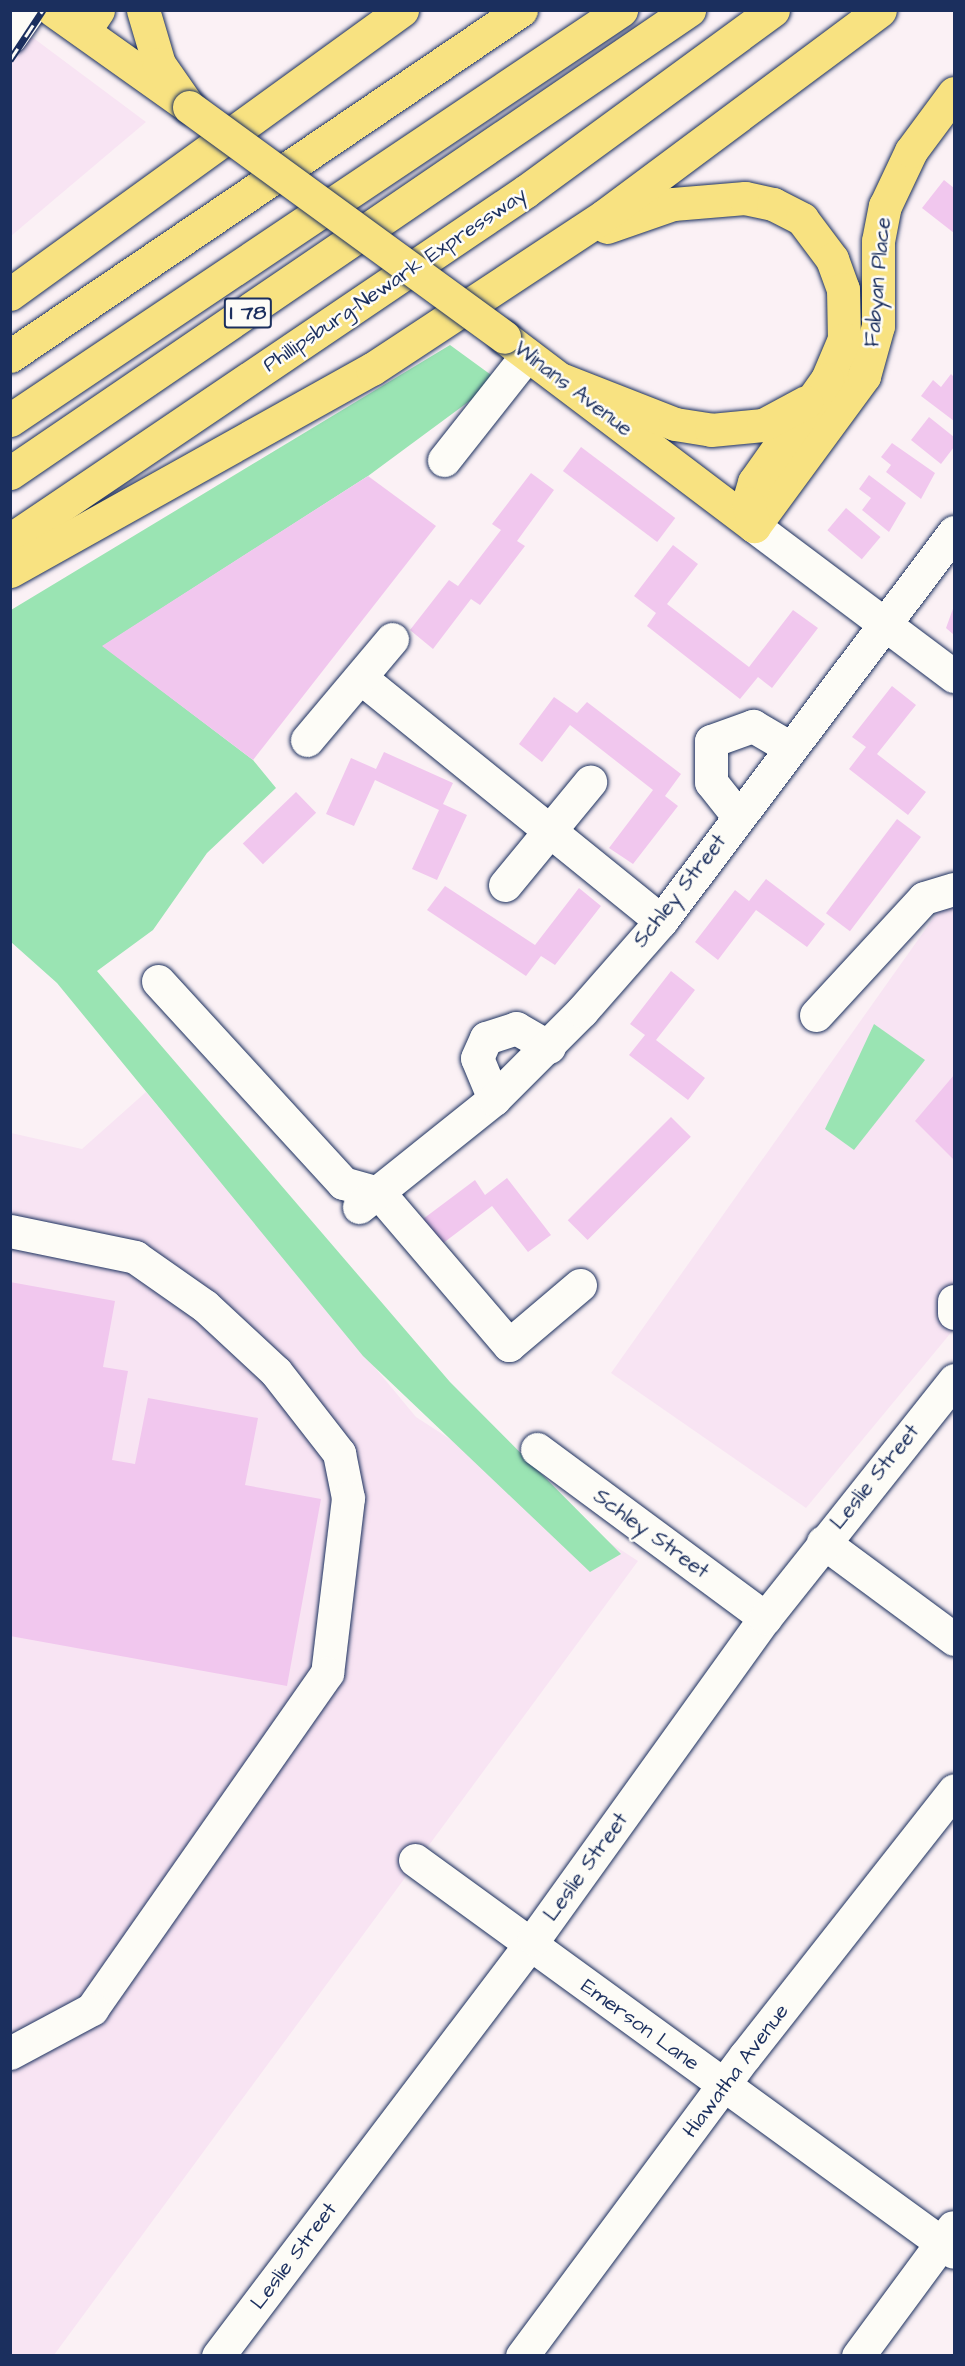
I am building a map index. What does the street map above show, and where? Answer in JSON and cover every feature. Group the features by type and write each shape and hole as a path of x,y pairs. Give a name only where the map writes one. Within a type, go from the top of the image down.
{"main road":[{"name":"Winans Avenue","path":"53,10 91,21 189,106 562,380 754,526"},
{"path":"143,10 155,57 189,106"},
{"path":"10,294 402,10"},
{"path":"10,356 521,10"},
{"name":"I 78","path":"10,420 621,10"},
{"name":"I 78","path":"10,473 689,10"},
{"name":"Phillipsburg-Newark Expressway","path":"10,540 518,197 773,10"},
{"path":"10,571 372,369 550,251 880,10"},
{"name":"Fabyan Place","path":"754,526 864,376 878,326 878,240 885,206 911,152 954,93"},
{"path":"550,251 653,209 695,199 745,198 789,211 824,245 843,289 844,339 827,379 754,482 748,503 754,526"},
{"path":"562,380 675,424 711,430 778,420 804,403 827,379"}],"street":[{"path":"10,36 29,10"},
{"path":"444,460 516,346"},
{"name":"Winans Avenue","path":"754,526 954,676"},
{"name":"Schley Street","path":"369,1200 494,1099 549,1047 661,921 882,622 954,532"},
{"path":"308,740 392,639"},
{"path":"361,678 661,921"},
{"path":"738,816 711,782 711,741 753,726 789,747"},
{"path":"505,885 590,782"},
{"path":"816,1016 924,898 954,888"},
{"path":"158,981 343,1183 369,1200 509,1345 580,1285"},
{"path":"494,1099 477,1058 486,1038 516,1028 549,1047"},
{"path":"10,1231 135,1257 205,1306 276,1372 339,1452 348,1498 327,1673 92,2009 10,2053"},
{"path":"954,1301 954,1313"},
{"name":"Leslie Street","path":"218,2355 529,1946 765,1618 954,1380"},
{"name":"Schley Street","path":"537,1449 765,1618"},
{"path":"824,1542 954,1639"},
{"name":"Hiawatha Avenue","path":"522,2355 723,2086 954,1790"},
{"name":"Emerson Lane","path":"415,1860 529,1946 723,2086 950,2240"},
{"path":"858,2355 950,2240"}],"shaded area":[{"path":"11,11 24,31 146,122 11,236"},
{"path":"954,889 954,1329 806,1508 611,1373"},
{"path":"146,1092 416,1417 638,1561 54,2355 11,2356 11,1133 82,1149"}],"green space":[{"path":"450,345 498,380 368,476 103,646 253,760 276,788 207,853 153,930 97,971 450,1382 621,1554 590,1572 363,1356 57,983 11,942 11,610"},
{"path":"874,1024 925,1060 854,1150 825,1129"}],"building":[{"path":"944,180 954,188 954,233 922,208"},
{"path":"951,374 954,377 954,421 921,396 933,380 941,387"},
{"path":"929,417 954,437 954,447 941,464 911,440"},
{"path":"892,443 935,473 921,499 886,472 891,465 881,457"},
{"path":"581,447 675,518 657,542 563,471"},
{"path":"531,473 554,490 517,541 525,546 480,605 471,599 433,649 410,630 449,580 458,586 501,530 492,524"},
{"path":"869,475 906,503 889,532 862,510 871,498 859,489"},
{"path":"368,476 436,526 253,760 102,646"},
{"path":"846,508 880,537 862,559 827,530"},
{"path":"673,545 698,564 667,604 749,667 793,610 818,628 772,688 758,677 740,699 647,626 656,613 634,596"},
{"path":"954,606 954,635 946,628"},
{"path":"892,686 916,705 877,754 926,792 908,815 849,769 866,747 852,737"},
{"path":"554,697 577,713 587,702 681,774 665,796 678,806 633,864 609,848 653,790 570,725 542,762 519,744"},
{"path":"384,752 453,783 443,804 467,815 437,880 412,869 439,810 375,780 354,826 326,814 351,758 376,769"},
{"path":"296,792 316,813 263,864 243,843"},
{"path":"897,819 921,837 850,931 826,913"},
{"path":"766,879 825,924 807,947 756,910 718,960 695,942 735,890 749,901"},
{"path":"445,886 535,945 579,888 601,906 555,965 541,956 526,976 427,910"},
{"path":"671,971 695,990 656,1040 705,1078 688,1100 629,1055 645,1035 630,1024"},
{"path":"954,1075 954,1160 915,1121"},
{"path":"671,1117 691,1137 588,1240 568,1220"},
{"path":"507,1178 551,1235 528,1252 492,1206 442,1244 423,1219 475,1180 485,1195"},
{"path":"10,1282 115,1301 103,1367 128,1371 112,1460 135,1464 148,1398 258,1418 245,1485 321,1499 287,1686 10,1636"}],"railway":[{"path":"10,60 43,10"}]}
